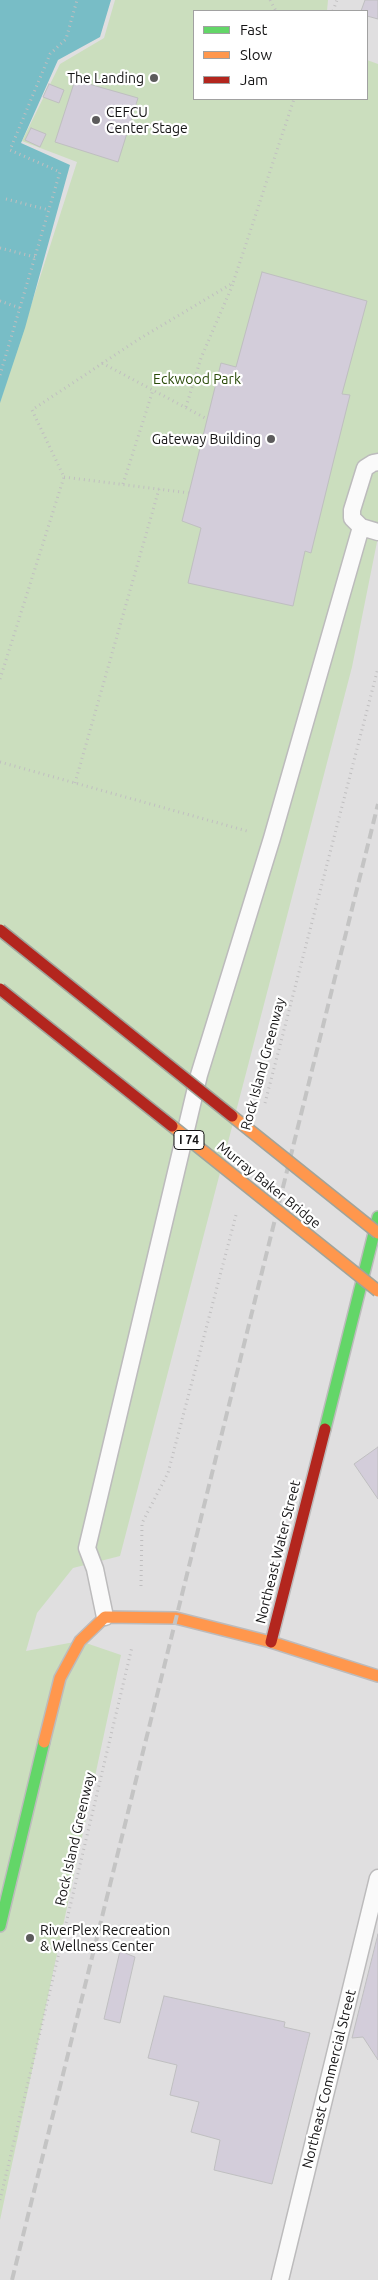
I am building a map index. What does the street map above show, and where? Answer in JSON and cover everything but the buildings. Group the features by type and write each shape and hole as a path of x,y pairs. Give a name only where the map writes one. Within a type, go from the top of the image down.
{"main road":[{"path":"0,930 378,1233"},
{"name":"Murray Baker Bridge","path":"0,989 378,1292"},
{"name":"Northeast Water Street","path":"105,1617 176,1618 271,1642 378,1216"},
{"path":"0,1926 60,1678 80,1640 105,1617"},
{"path":"271,1642 378,1676"}],"lane":[{"path":"378,462 365,468 352,510 352,518 361,527 378,532"},
{"path":"105,1617 95,1569 86,1548 199,1075 272,838 361,527"},
{"name":"Northeast Commercial Street","path":"280,2280 378,1878"}],"path":[{"path":"0,375 60,172 10,150 50,54 66,39 77,0"},
{"path":"186,407 201,358 233,283 294,100"},
{"path":"6,199 49,210"},
{"path":"0,248 35,257"},
{"path":"0,679 64,477 32,410 102,363 233,283"},
{"path":"0,301 20,308"},
{"path":"0,355 6,356"},
{"path":"102,363 207,419"},
{"path":"122,484 152,390"},
{"path":"64,477 189,493"},
{"path":"76,783 158,488"},
{"name":"Rock Island Greenway","path":"263,1110 378,668"},
{"path":"0,762 272,838"},
{"path":"142,1578 142,1523 168,1473 238,1206"},
{"name":"Rock Island Greenway","path":"0,2200 129,1657"}],"green space":[{"name":"Eckwood Park","path":"115,0 328,0 327,10 193,10 193,100 368,100 368,60 378,64 378,537 352,667 120,1556 73,1568 37,1613 26,1651 80,1641 121,1655 0,2220 0,402 77,162 22,141 60,64 104,38"}],"water":[{"path":"0,0 111,0 100,37 58,60 21,143 70,165 25,328 0,403"}],"railway":[{"path":"12,2280 378,804"}],"traffic: fast":[{"path":"325,1429 378,1217"},
{"path":"0,1926 44,1742"}],"traffic: slow":[{"path":"232,1116 378,1233"},
{"path":"172,1126 378,1291"},
{"path":"44,1742 60,1678 80,1641 105,1617 176,1618 271,1642 378,1676"}],"traffic: jam":[{"path":"0,930 232,1116"},
{"path":"0,989 172,1126"},
{"path":"271,1642 325,1429"}],"place":[{"name":"The Landing","path":"154,78"},
{"name":"CEFCU Center Stage","path":"96,120"},
{"name":"Gateway Building","path":"271,439"},
{"name":"RiverPlex Recreation & Wellness Center","path":"30,1938"}]}
